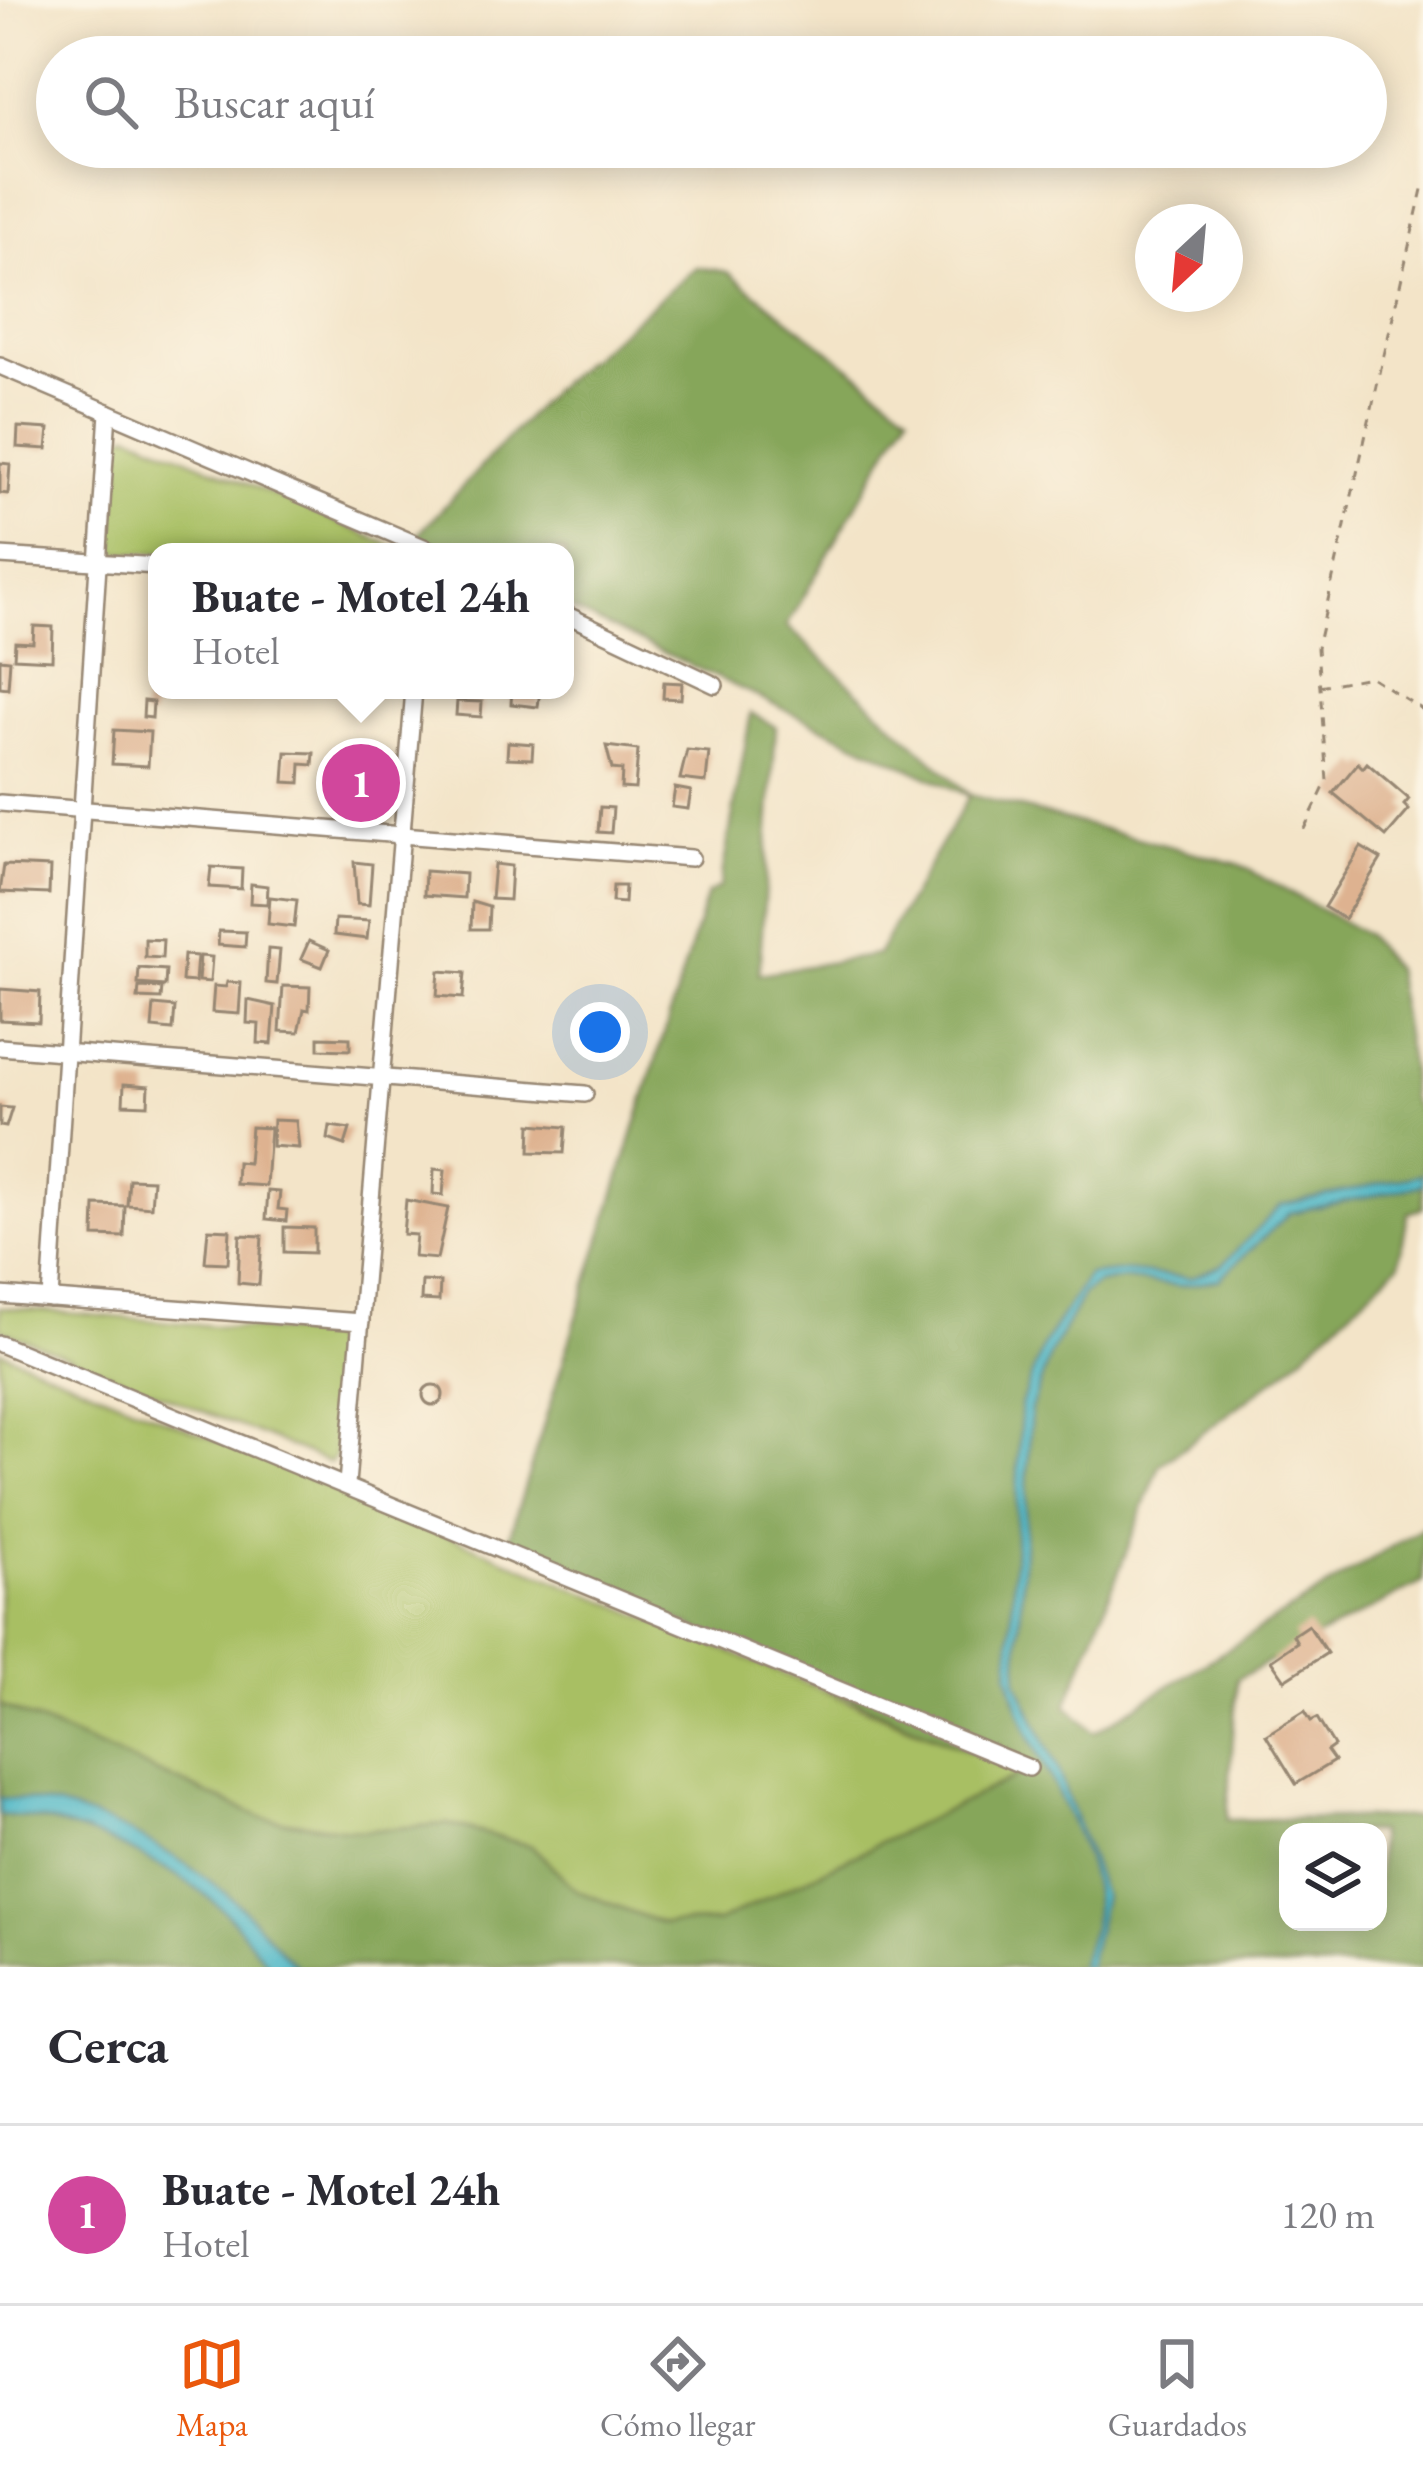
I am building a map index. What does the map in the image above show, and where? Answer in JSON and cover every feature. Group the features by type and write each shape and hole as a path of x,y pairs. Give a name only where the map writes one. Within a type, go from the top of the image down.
{"street":[{"path":"0,366 411,543"},
{"path":"50,1299 108,412"},
{"path":"0,556 148,565"},
{"path":"574,618 715,685"},
{"path":"347,1484 413,699"},
{"path":"0,802 691,857"},
{"path":"0,1047 585,1094"},
{"path":"0,1295 361,1322"},
{"path":"0,1344 1029,1768"}],"path":[{"path":"1304,829 1328,781 1317,648 1423,184"},
{"path":"1318,687 1371,677 1397,689 1423,710"}],"green space":[{"path":"696,267 728,272 909,413 787,626 970,795 1238,864 1366,935 1394,969 1411,1070 1410,1097 1423,1119 1423,1208 1408,1213 1399,1264 1284,1372 1160,1465 1067,1705 1095,1732 1423,1527 1423,1582 1237,1679 1227,1820 1423,1817 1423,1967 0,1967 0,1705 263,1818 362,1831 447,1824 532,1846 577,1891 663,1924 718,1922 1021,1774 507,1544 707,894 720,887 751,713 776,727 759,974 877,955 969,796 574,610 574,543 429,543 416,537 552,390"},
{"path":"129,433 384,543 148,543 148,553 118,553 111,547 119,438"},
{"path":"0,1307 341,1337 336,1454 330,1463 0,1329"},
{"path":"0,1351 1023,1773 718,1922 663,1924 577,1891 532,1846 448,1824 362,1831 263,1818 0,1705"}],"water":[{"path":"1423,1174 1423,1185 1290,1213 1219,1279 1180,1286 1122,1279 1096,1284 1083,1294 1051,1353 1031,1409 1017,1681 1056,1765 1104,1897 1088,1967 1079,1967 1095,1910 1090,1875 1070,1818 1028,1731 1009,1674 1021,1404 1043,1346 1088,1275 1123,1271 1190,1278 1222,1265 1281,1205"},
{"path":"0,1798 62,1808 155,1846 235,1901 299,1967 271,1967 222,1909 176,1875 87,1833 0,1815"}],"building":[{"path":"18,427 49,429 47,449 17,447"},
{"path":"0,463 10,464 8,494 0,493"},
{"path":"34,626 53,627 52,660 14,658 15,642 33,643"},
{"path":"0,659 10,660 8,688 0,687"},
{"path":"664,682 682,683 681,699 663,698"},
{"path":"511,699 539,699 538,707 511,704"},
{"path":"144,701 153,702 152,718 143,717"},
{"path":"457,701 482,702 481,717 456,715"},
{"path":"114,730 150,732 148,766 112,764"},
{"path":"508,742 533,744 532,759 507,758"},
{"path":"606,746 638,750 635,789 621,788 622,770 612,769"},
{"path":"687,750 709,752 706,782 680,779"},
{"path":"286,752 314,753 313,765 301,764 300,783 284,782"},
{"path":"1358,763 1363,768 1367,763 1409,799 1404,805 1409,810 1386,837 1333,793"},
{"path":"347,773 371,774 370,799 346,803"},
{"path":"675,788 691,791 688,809 672,807"},
{"path":"600,807 613,808 611,833 598,832"},
{"path":"1361,847 1381,859 1344,919 1324,907"},
{"path":"354,862 372,864 369,905 357,904"},
{"path":"494,864 511,866 509,900 491,899"},
{"path":"4,865 50,867 49,894 0,892"},
{"path":"211,867 242,869 241,889 209,887"},
{"path":"425,871 465,874 464,898 424,895"},
{"path":"251,884 268,886 267,904 250,903"},
{"path":"613,886 625,886 624,903 612,902"},
{"path":"270,897 297,900 294,927 268,924"},
{"path":"472,902 489,907 488,929 471,929"},
{"path":"335,919 369,921 367,939 334,935"},
{"path":"219,931 246,932 245,947 218,945"},
{"path":"145,939 163,940 162,958 145,957"},
{"path":"309,941 329,950 322,967 301,959"},
{"path":"268,949 280,950 277,984 266,983"},
{"path":"184,955 197,956 195,982 182,981"},
{"path":"200,956 212,957 210,982 198,981"},
{"path":"139,968 166,970 165,986 138,984"},
{"path":"439,971 465,973 463,998 437,996"},
{"path":"227,982 241,983 239,1014 212,1012 214,986 226,987"},
{"path":"283,986 310,987 309,1010 304,1009 299,1032 280,1031"},
{"path":"139,987 162,988 161,999 138,998"},
{"path":"0,989 40,992 39,1022 0,1020"},
{"path":"248,1000 275,1006 272,1044 258,1043 259,1024 247,1023"},
{"path":"154,1005 175,1007 173,1030 152,1028"},
{"path":"319,1037 350,1038 350,1050 319,1049"},
{"path":"124,1084 149,1086 148,1105 123,1104"},
{"path":"0,1107 12,1108 6,1127 0,1126"},
{"path":"273,1120 296,1121 299,1148 272,1146"},
{"path":"531,1124 566,1127 564,1153 530,1152"},
{"path":"330,1126 350,1129 345,1145 328,1139"},
{"path":"251,1127 270,1128 266,1186 236,1184 237,1162 248,1163"},
{"path":"434,1169 445,1170 443,1195 433,1194"},
{"path":"129,1179 153,1180 151,1207 127,1205"},
{"path":"268,1191 280,1192 278,1209 287,1210 286,1221 266,1219"},
{"path":"406,1200 448,1208 437,1259 414,1257 416,1235 403,1234"},
{"path":"95,1205 125,1206 124,1237 94,1236"},
{"path":"284,1227 314,1228 314,1253 284,1252"},
{"path":"208,1229 230,1230 228,1263 205,1262"},
{"path":"240,1235 262,1236 259,1285 238,1283"},
{"path":"422,1281 440,1282 439,1301 421,1300"},
{"path":"433,1385 443,1395 433,1405 423,1395"},
{"path":"1308,1625 1327,1653 1285,1680 1271,1660 1297,1642 1293,1635"},
{"path":"1305,1711 1311,1721 1317,1718 1334,1746 1327,1751 1334,1761 1296,1784 1266,1735"}],"place":[{"name":"Buate - Motel 24h","path":"361,783"}]}
